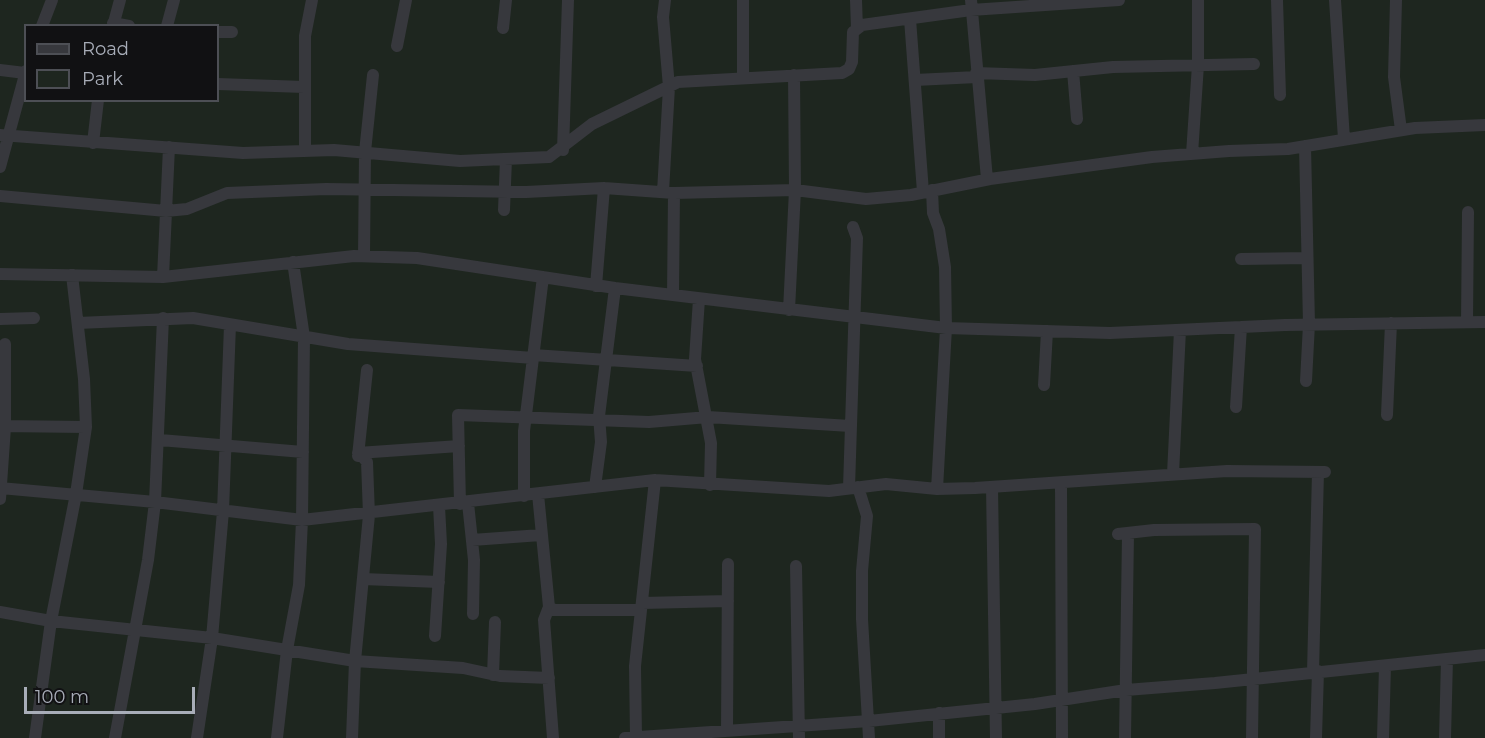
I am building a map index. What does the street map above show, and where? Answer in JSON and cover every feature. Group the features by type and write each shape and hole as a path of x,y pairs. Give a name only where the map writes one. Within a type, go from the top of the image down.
{"street":[{"path":"43,24 52,0"},
{"path":"113,24 120,0"},
{"path":"168,24 174,0"},
{"path":"305,151 305,36 312,0"},
{"path":"397,46 406,0"},
{"path":"503,28 506,0"},
{"path":"563,150 568,0"},
{"path":"665,0 663,17 669,87 669,193 673,295"},
{"path":"743,0 743,78"},
{"path":"856,0 857,29"},
{"path":"3,135 243,153 365,152 460,161 549,157 563,150 592,124 678,82 842,73 849,69 852,62 853,32 862,25 910,19 971,5 1119,0"},
{"path":"1192,154 1198,65 1198,0"},
{"path":"1278,0 1280,95"},
{"path":"1335,0 1344,139"},
{"path":"1396,0 1394,77 1401,130"},
{"path":"971,5 987,179"},
{"path":"910,19 927,191 939,228 945,267 946,328 937,489"},
{"path":"219,32 232,32"},
{"path":"915,80 977,75 1035,75 1113,67 1254,64"},
{"path":"0,70 24,73"},
{"path":"1073,71 1077,119"},
{"path":"364,256 365,152 373,75"},
{"path":"789,310 795,190 794,75"},
{"path":"0,167 3,135 24,76"},
{"path":"219,84 304,87"},
{"path":"93,143 98,102"},
{"path":"0,196 166,211 188,209 227,193 366,188 506,191 604,189 669,193 795,190 866,199 927,191 987,179 1192,154 1305,146 1401,130 1465,124 1485,125"},
{"path":"1305,146 1309,324 1306,381"},
{"path":"164,277 169,147"},
{"path":"504,210 506,159"},
{"path":"596,286 604,189"},
{"path":"1467,322 1468,212"},
{"path":"853,227 857,238 850,426 854,488 867,516 862,572 862,619 869,738"},
{"path":"0,274 164,277 364,256 417,258 596,286 946,328 1110,333 1309,324 1485,322"},
{"path":"1242,259 1307,258"},
{"path":"277,738 287,650 299,585 302,520 304,337 293,262"},
{"path":"35,738 51,621 76,494 86,427 84,379 72,275"},
{"path":"524,496 523,459 526,418 543,277"},
{"path":"596,487 601,442 599,421 615,288"},
{"path":"699,299 697,366 711,443 710,485"},
{"path":"0,319 34,318"},
{"path":"115,738 148,560 155,502 160,440 163,318"},
{"path":"78,323 194,318 304,337 449,353 697,366"},
{"path":"1387,415 1390,323"},
{"path":"196,738 212,638 223,511 230,325"},
{"path":"1236,407 1241,327"},
{"path":"1173,474 1180,330"},
{"path":"1044,385 1047,331"},
{"path":"5,344 1,492 76,494 302,520 369,515 655,480 829,491 886,484 937,489 1061,484 1227,471 1321,472 1315,671 1316,738"},
{"path":"358,453 367,370"},
{"path":"473,614 472,540 464,504 458,415 649,422 708,417 850,426"},
{"path":"3,427 86,427"},
{"path":"160,440 303,452"},
{"path":"358,453 459,446"},
{"path":"352,738 355,661 369,515 367,462 362,456 358,456 358,453"},
{"path":"655,480 635,666 631,737 869,721 1063,700 1126,690 1485,655"},
{"path":"1061,484 1062,738"},
{"path":"992,487 996,738"},
{"path":"538,494 549,607 544,620 553,738"},
{"path":"435,636 441,544 439,506"},
{"path":"1125,738 1123,534 1154,530 1255,530 1251,738"},
{"path":"472,540 541,535"},
{"path":"728,564 732,732"},
{"path":"796,566 799,738"},
{"path":"363,579 439,582"},
{"path":"549,607 554,610 728,601"},
{"path":"0,612 51,621 212,638 355,661 463,668 493,675 549,678"},
{"path":"493,675 495,622"},
{"path":"1445,738 1447,659"},
{"path":"1383,738 1385,666"},
{"path":"939,713 939,738"}],"green space":[{"path":"0,0 1485,0 1485,738 0,738"}]}
